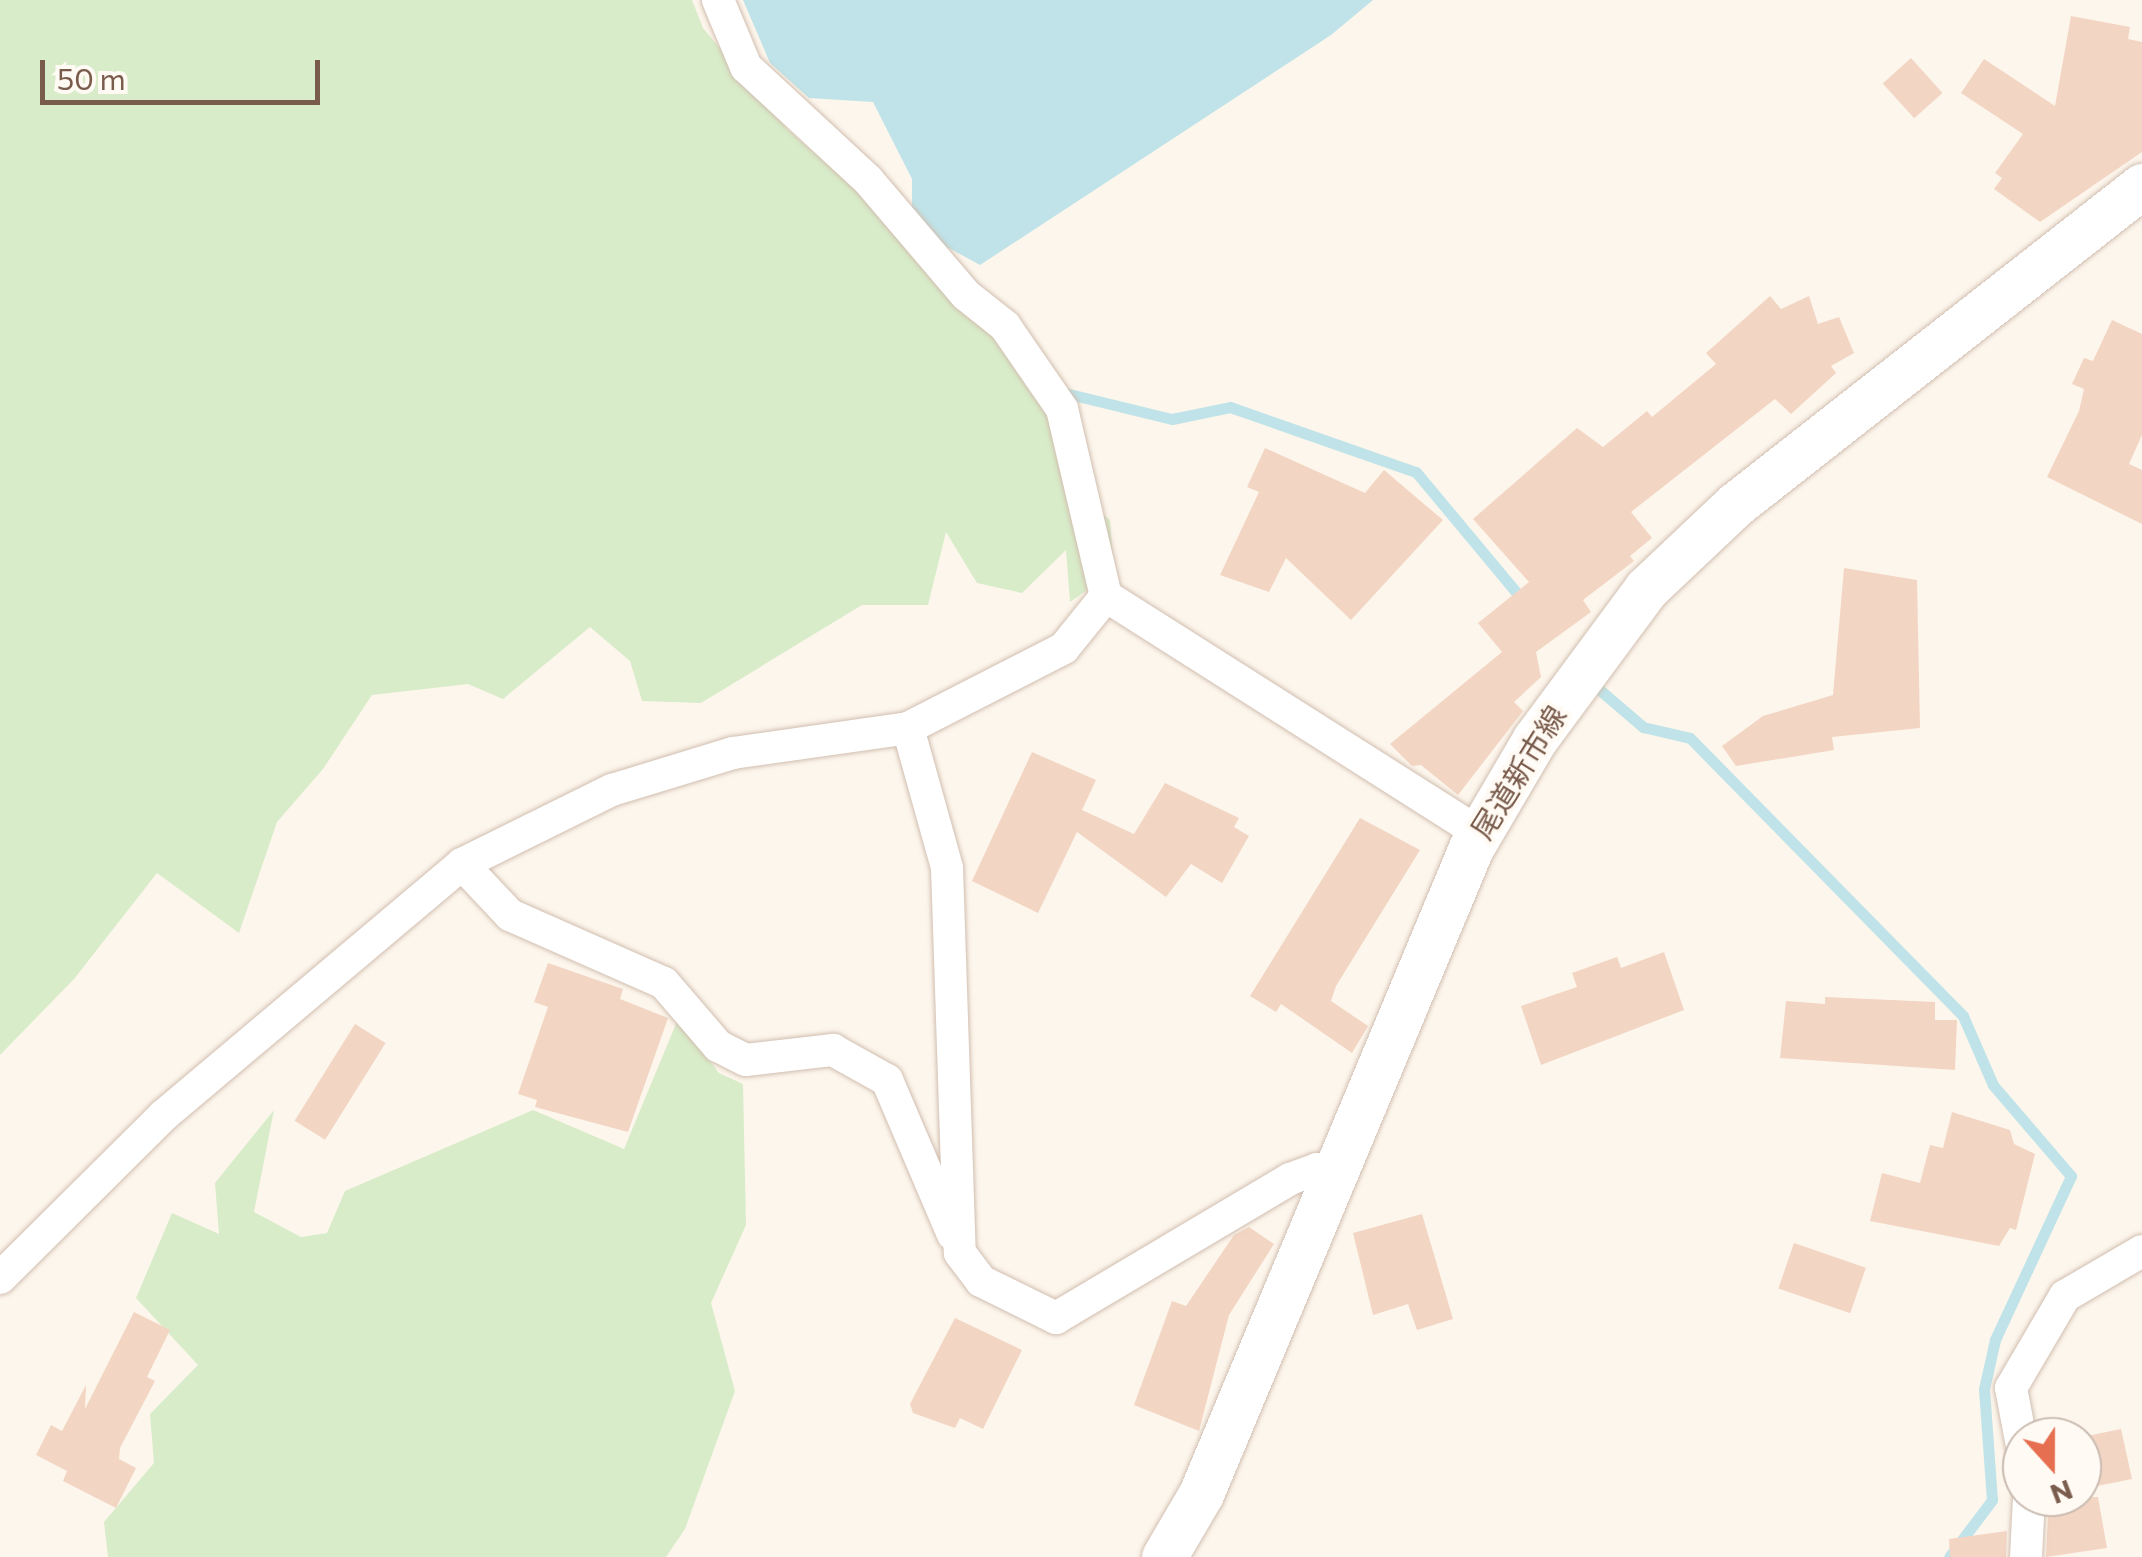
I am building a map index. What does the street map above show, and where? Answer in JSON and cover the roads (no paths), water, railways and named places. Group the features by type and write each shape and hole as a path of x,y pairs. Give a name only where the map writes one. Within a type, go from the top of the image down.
{"main road":[{"name":"尾道新市線","path":"1164,1557 1200,1494 1480,833 1535,739 1646,589 1736,504 2142,186"}],"street":[{"path":"718,0 746,68 868,180 966,295 1005,326 1062,409 1106,596 1480,833"},
{"path":"0,1278 162,1116 462,864 612,790 733,753 908,728 1064,648 1106,596"},
{"path":"908,728 947,868 960,1253"},
{"path":"462,864 510,915 664,983 718,1046 746,1060 833,1050 887,1080 960,1253 981,1281 1056,1318 1290,1179 1317,1168 1336,1174"},
{"path":"2016,1417 2010,1388 2065,1296 2142,1251"},
{"path":"2026,1557 2028,1517"}],"water":[{"path":"743,0 1373,0 1331,35 980,265 912,228 912,179 873,102 809,98 770,63"}],"waterway":[{"path":"1061,392 1172,419 1230,407 1416,472 1525,603"},
{"path":"1594,685 1643,727 1690,738 1963,1016 1993,1085 2071,1176 1995,1340 1984,1389 1992,1500 1949,1557"}]}
